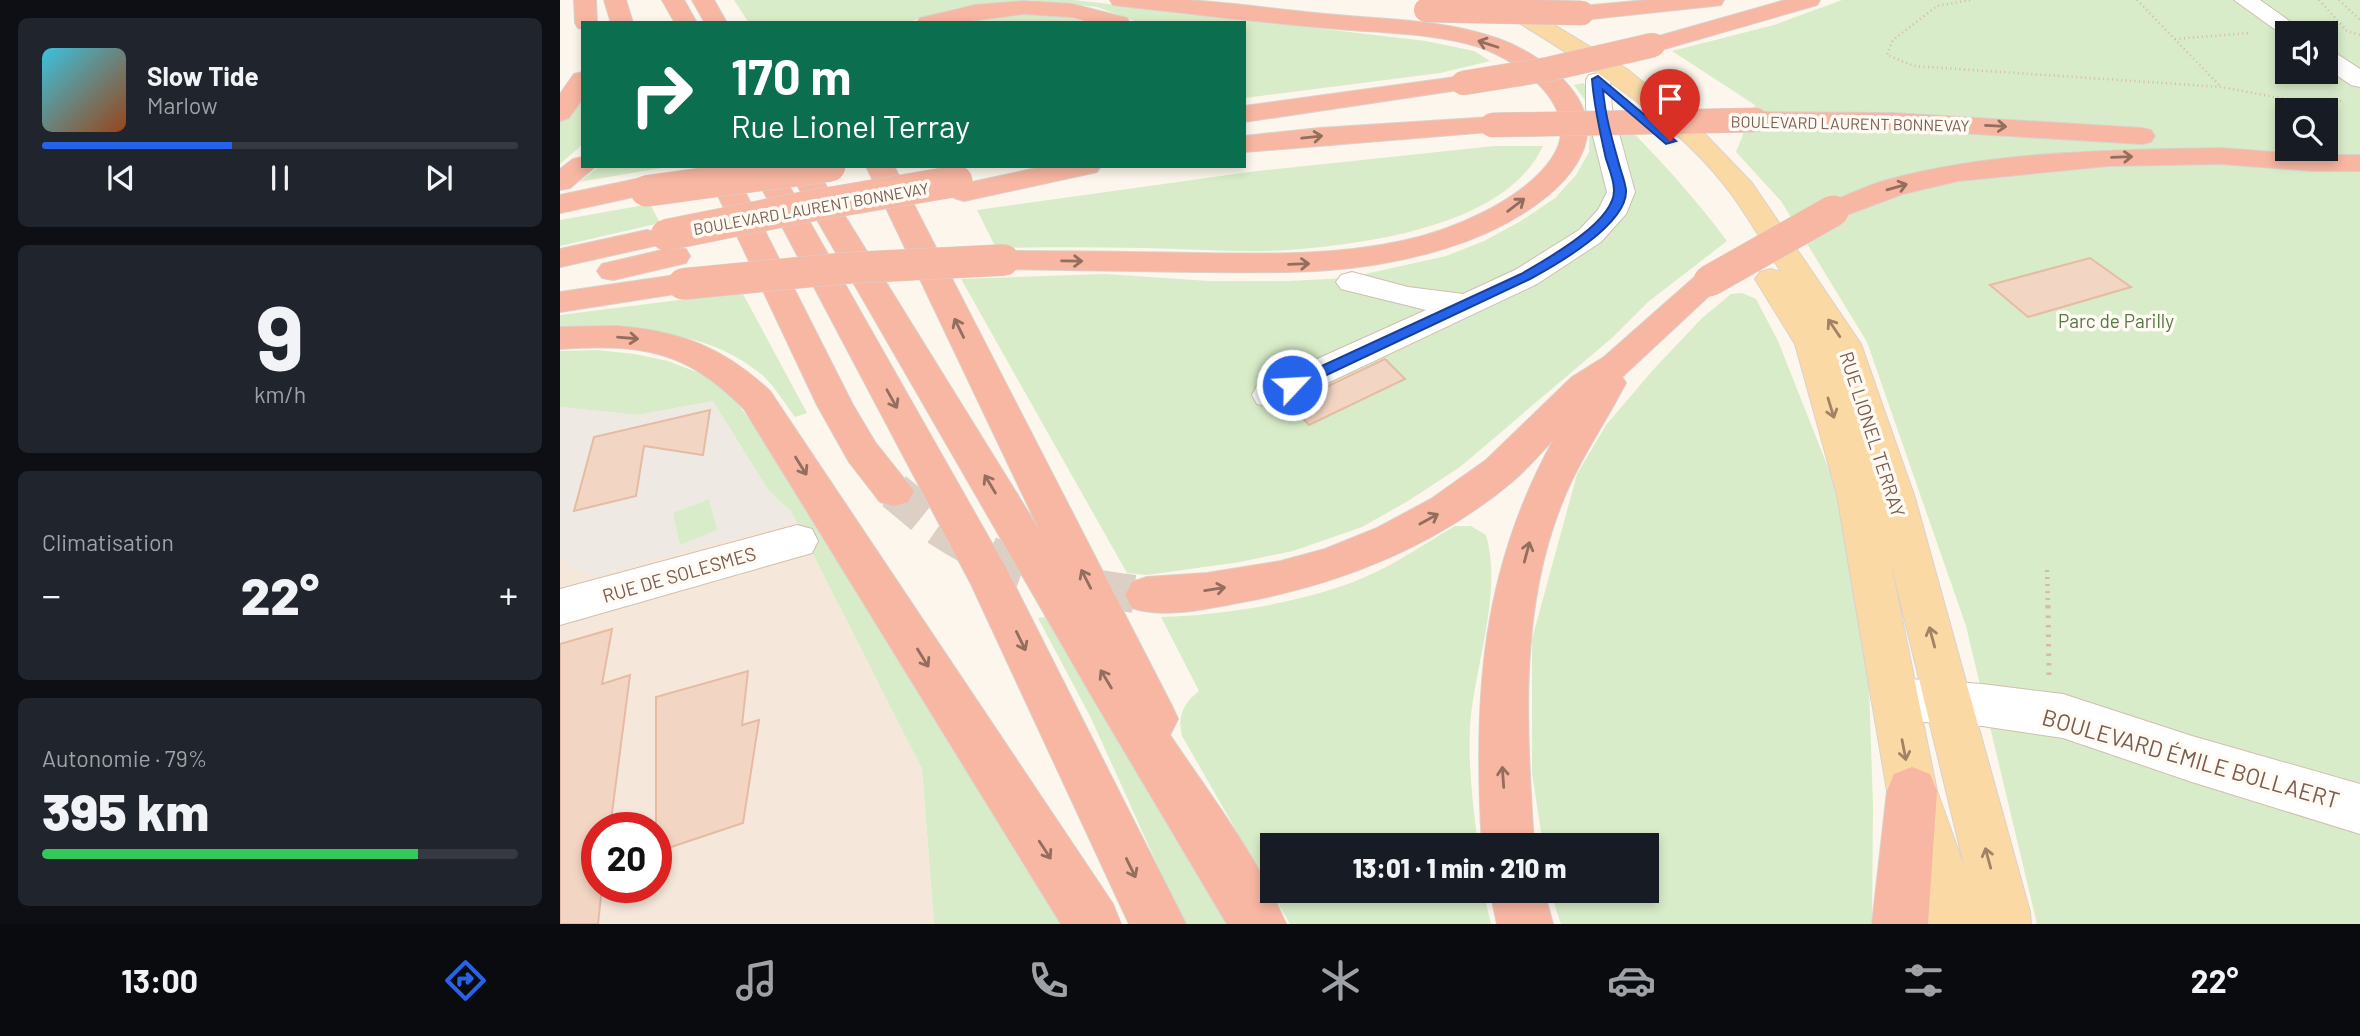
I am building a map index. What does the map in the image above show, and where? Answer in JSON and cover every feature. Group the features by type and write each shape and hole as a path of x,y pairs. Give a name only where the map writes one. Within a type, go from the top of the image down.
{"highway":[{"path":"585,0 586,21"},
{"path":"615,0 621,21"},
{"path":"673,0 685,21"},
{"path":"703,0 715,21"},
{"path":"560,302 675,258 846,268 1004,260 1309,264 1359,259 1416,248 1464,233 1505,214 1557,171 1572,145 1573,125 1567,102 1554,83 1510,52 1483,42 1427,31 1121,0"},
{"path":"1272,0 1426,10 1582,13 1713,0"},
{"path":"1246,114 1549,69 1653,45 1809,0"},
{"path":"937,21 985,10 1028,7 1077,11 1112,21"},
{"path":"560,113 581,82"},
{"name":"BOULEVARD LAURENT BONNEVAY","path":"1246,144 1320,136 1492,125 1756,120 1893,121 2275,146"},
{"path":"1147,595 1207,591 1281,578 1333,564 1392,539 1445,510 1500,470 1585,386 1616,365 1709,281 1833,211 1894,187 1958,173 2108,158 2220,156 2313,163 2360,161"},
{"path":"2338,156 2360,161"},
{"path":"560,182 581,166"},
{"path":"719,168 835,405 862,452 894,491"},
{"path":"646,188 754,168"},
{"path":"766,168 991,580 1158,924"},
{"path":"801,168 1110,685 1209,840 1258,924"},
{"name":"BOULEVARD LAURENT BONNEVAY","path":"560,206 646,188 813,168"},
{"path":"881,168 988,390 1133,671 1209,840"},
{"path":"560,284 961,187 1053,168"},
{"path":"961,187 1075,168"},
{"name":"BOULEVARD LAURENT BONNEVAY","path":"560,258 675,258"},
{"path":"560,338 596,335 666,343 713,361 743,384 757,400 1093,924"},
{"path":"1507,833 1502,767 1502,698 1513,607 1538,514 1575,436 1603,396 1616,365"},
{"path":"1900,924 1912,791"},
{"path":"1520,903 1525,924"}],"main road":[{"name":"RUE LIONEL TERRAY","path":"1472,0 1548,45 1598,79 1670,141 1716,193 1812,344 1857,495 1912,791 1956,924"},
{"name":"RUE LIONEL TERRAY","path":"1497,0 1618,74 1692,136 1742,189 1844,344 1895,498 2003,912 2003,924"}],"street":[{"path":"2245,0 2277,21"},
{"path":"2338,65 2360,80"},
{"path":"1270,395 1467,304 1561,257 1590,236 1611,214 1621,192 1599,108 1598,79"},
{"path":"1352,282 1380,293 1424,302 1467,304"},
{"name":"RUE DE SOLESMES","path":"560,607 797,541"},
{"name":"BOULEVARD ÉMILE BOLLAERT","path":"1895,699 1982,705 2063,716 2192,759 2360,809"}],"path":[{"path":"1970,0 1937,6 1893,40 1887,55 1914,66 2221,87 2291,100 2346,101"},
{"path":"2137,0 2221,87"},
{"path":"2319,0 2347,30 2360,35"},
{"path":"2339,0 2360,20"},
{"path":"2174,38 2275,33"},
{"path":"2047,570 2049,678"}],"shaded area":[{"path":"713,401 768,490 791,511 797,521 593,576 572,568 560,554 560,407 638,415"},
{"path":"560,407 791,511 922,769 934,924 560,924"}],"green space":[{"path":"734,0 1028,0 956,8 912,21 748,21"},
{"path":"1028,0 1074,0 1426,41 1474,51 1490,61 1440,73 1246,98 1246,21 1135,21 1097,7"},
{"name":"Parc de Parilly","path":"1842,0 2360,0 2360,924 2037,924 1966,626 1867,342 1781,201 1736,152 1755,105 1672,51 1774,25"},
{"path":"1051,13 1083,21 958,21 1000,14"},
{"path":"1583,83 1658,159 1727,241 1648,302 1613,337 1460,467 1362,527 1293,551 1240,562 1147,575 1127,573 961,279 1105,274 1209,281 1289,281 1347,278 1446,256 1484,241 1521,221 1555,198 1576,175 1589,152 1590,107 1574,85"},
{"path":"581,98 581,146 560,164 560,122"},
{"path":"1494,146 1543,146 1525,173 1499,195 1467,212 1394,236 1320,247 1252,251 1108,247 996,248 977,210 1257,171"},
{"path":"597,168 661,168 579,182"},
{"path":"650,204 660,223 560,246 560,220"},
{"path":"742,292 807,413 795,417 761,374 715,347 691,339 639,330 560,329 560,315"},
{"path":"1742,293 1756,299 1778,341 1837,490 1869,686 1873,806 1872,924 1561,924 1554,903 1659,903 1659,833 1541,833 1532,773 1532,639 1577,474 1606,425 1653,370 1702,318 1731,294"},
{"path":"597,350 668,361 707,376 731,395 789,472 1074,924 934,924 922,769 791,511 768,490 713,401 638,415 560,407 560,351"},
{"path":"709,499 717,530 680,545 673,513"},
{"path":"1455,526 1471,526 1486,535 1490,557 1489,605 1470,727 1470,771 1477,833 1260,833 1260,872 1182,736 1180,722 1183,710 1199,691 1161,617 1271,605 1327,591 1386,567"},
{"path":"1053,616 1227,924 1184,924 1091,718 1038,618"},
{"path":"1278,903 1486,903 1491,924 1290,924"}],"building":[{"path":"2090,258 2131,287 2028,317 1990,285"},
{"path":"1385,359 1405,379 1309,425 1290,404"},
{"path":"710,410 703,455 644,446 636,496 574,511 594,437"},
{"path":"612,629 602,684 630,675 612,812 581,812 581,903 600,903 598,924 560,924 560,644"},
{"path":"748,671 742,725 759,720 743,823 672,847 672,812 656,812 656,697"}],"tunnel":[{"path":"894,491 940,528 1013,566 1093,588 1147,595"}],"route":[{"path":"1292,385 1526,277 1590,236 1611,214 1621,192 1599,108 1598,79 1670,141"}]}
